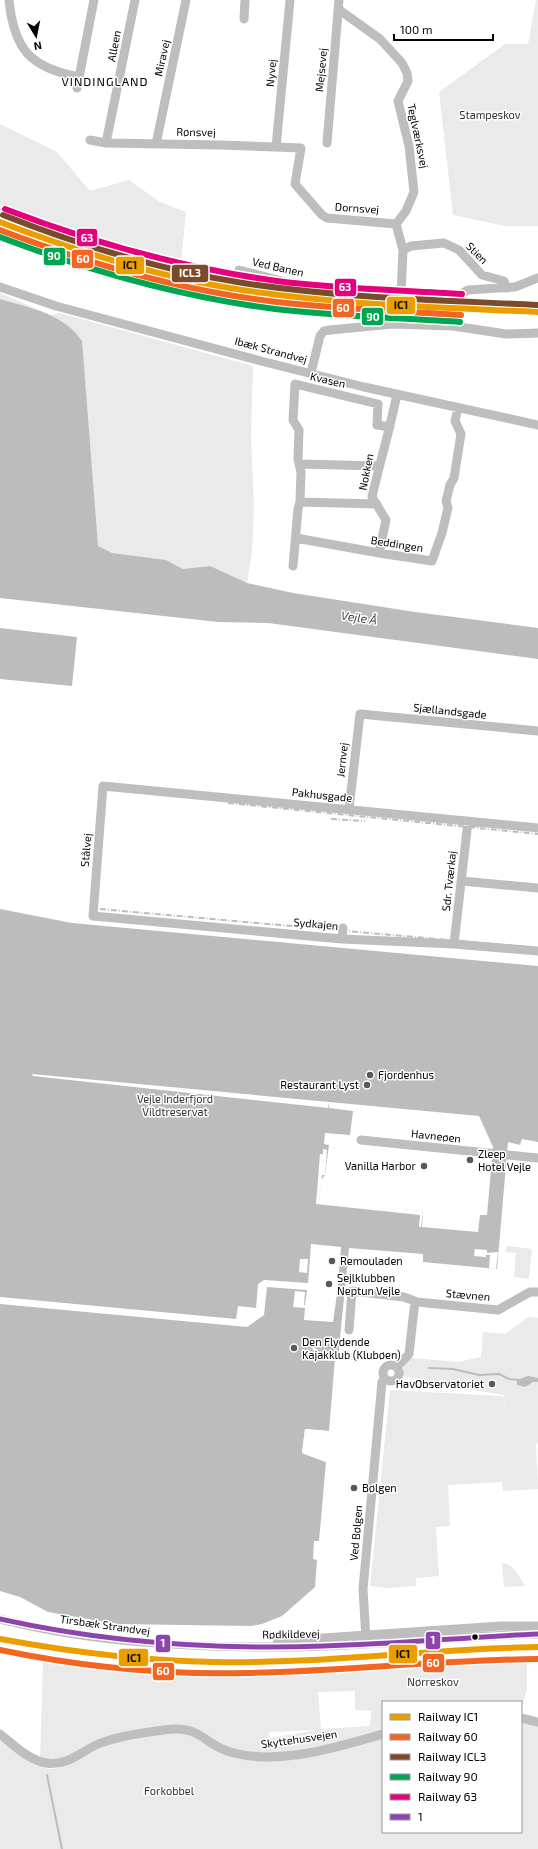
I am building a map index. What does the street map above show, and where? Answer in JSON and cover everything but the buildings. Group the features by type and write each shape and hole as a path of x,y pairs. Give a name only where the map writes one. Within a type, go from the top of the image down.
{"street":[{"path":"9,0 14,26 28,54 36,63 57,73 79,77"},
{"path":"77,88 94,0"},
{"name":"Alleen","path":"106,143 135,0"},
{"name":"Miravej","path":"156,144 186,0"},
{"path":"244,19 246,0"},
{"name":"Nyvej","path":"276,148 290,0"},
{"name":"Mejsevej","path":"327,143 338,4"},
{"name":"Teglværksvej","path":"338,4 345,12 380,39 402,64 407,73 408,81 398,101 409,146 414,192 406,211 396,224"},
{"name":"Rønsvej","path":"90,140 106,143 301,148"},
{"name":"Dornsvej","path":"301,148 301,155 294,180 295,184 322,215 327,218 396,224"},
{"path":"396,224 403,250 401,295"},
{"name":"Stien","path":"403,250 411,246 444,243 459,250 482,275 504,281 507,288"},
{"name":"Ved Banen","path":"239,270 301,286 414,296 443,294 456,297"},
{"path":"453,326 456,297 468,290 515,287 538,278"},
{"name":"Ibæk Strandvej","path":"0,287 56,306 311,374 538,426"},
{"path":"311,374 320,336 324,331 393,324 453,326 506,334 538,333"},
{"name":"Kvasen","path":"293,566 298,509 300,502 301,464 298,459 299,430 293,420 295,384 378,404 377,425 390,427"},
{"name":"Nokken","path":"380,554 386,520 372,497 397,394"},
{"name":"Beddingen","path":"296,538 380,554 432,561 445,521 450,485 454,478 461,434 455,421 458,408"},
{"path":"301,464 379,466"},
{"path":"300,502 377,504"},
{"name":"Sjællandsgade","path":"360,714 538,731"},
{"name":"Jernvej","path":"349,809 360,714"},
{"name":"Pakhusgade","path":"103,786 538,828"},
{"name":"Stålvej","path":"93,916 103,786"},
{"name":"Sdr. Tværkaj","path":"454,944 468,821"},
{"path":"461,881 538,888"},
{"name":"Sydkajen","path":"93,916 342,939 454,944 538,951"},
{"path":"342,939 343,928"},
{"name":"Havneøen","path":"361,1140 538,1158"},
{"name":"Stævnen","path":"348,1330 352,1291 404,1296 415,1301 498,1310 530,1292 538,1292"},
{"name":"Ved Bølgen","path":"366,1639 363,1589 382,1383 385,1378 390,1382 396,1380 400,1374 397,1367 409,1354 415,1301"},
{"name":"Tirsbæk Strandvej","path":"0,1619 110,1639 161,1644 256,1646"},
{"name":"Rødkildevej","path":"256,1646 294,1647 501,1626 538,1626"},
{"name":"Rødkildevej","path":"366,1639 538,1634"},
{"path":"522,1718 538,1722"},
{"name":"Skyttehusvejen","path":"0,1734 32,1758 45,1763 55,1764 77,1757 104,1742 166,1729 188,1729 197,1732 225,1750 260,1758 301,1753 382,1734"}],"green space":[{"name":"Stampeskov","path":"536,0 538,0 538,226 505,226 453,215 439,92 505,44 528,44"},
{"path":"0,124 57,152 90,191 129,180 160,202 186,212 180,271 62,236 0,213"},
{"path":"0,293 51,315 60,313 253,366 251,438 254,504 252,552 247,583 0,597","holes":["130,556 166,560 183,569 210,566 187,573"]},
{"path":"507,1246 532,1249 529,1279 514,1277 516,1253 506,1252"},
{"path":"528,1317 538,1318 538,1445 537,1442 536,1443 538,1489 503,1491 502,1482 448,1485 450,1526 436,1527 439,1576 416,1578 416,1586 388,1588 370,1586 390,1390 503,1396 505,1405 504,1395 403,1376 403,1370 408,1361 413,1358 458,1362 481,1357 483,1332 505,1334"},
{"path":"502,1563 510,1565 513,1568 525,1586 504,1587"},
{"name":"Nørreskov","path":"527,1656 527,1690 522,1707 522,1701 382,1701 382,1731 337,1743 275,1754 259,1754 230,1749 197,1729 152,1728 72,1757 54,1761 40,1760 43,1658 135,1670 248,1670 464,1657","holes":["355,1691 355,1710 371,1711 370,1726 321,1729 318,1692","316,1730 270,1738 269,1732"]},
{"name":"Forkobbel","path":"522,1723 538,1725 538,1849 0,1849 0,1738 31,1763 49,1769 69,1765 109,1744 178,1732 191,1734 260,1760 382,1739 382,1833 522,1833"}],"water":[{"name":"Vejle Å","path":"0,299 46,313 56,318 66,324 82,341 98,546 112,553 166,560 183,569 210,566 247,583 293,593 415,612 538,628 538,659 268,623 218,622 0,598"},
{"path":"0,628 77,637 72,686 0,679"},
{"name":"Vejle Inderfjord Vildtreservat","path":"0,909 72,923 538,966 538,1142 522,1139 520,1145 508,1142 497,1269 423,1262 423,1254 349,1248 338,1358 335,1358 329,1431 305,1429 302,1453 326,1462 319,1541 314,1541 313,1559 317,1560 315,1587 282,1616 262,1624 251,1626 117,1624 48,1612 20,1597 0,1591","holes":["329,1102 479,1116 493,1147 487,1215 480,1215 478,1232 422,1227 423,1211 319,1202 321,1180 325,1175 329,1145 324,1144 325,1133 350,1135 353,1111 329,1108"]},
{"path":"528,1376 538,1378 538,1382 533,1382 525,1387 517,1385 517,1380"}],"pier":[{"path":"32,1074 329,1102 328,1108 33,1076"},
{"path":"323,1149 327,1150 325,1175 322,1175 319,1201 423,1211 421,1227 419,1227 420,1215 316,1204 320,1154 323,1154"},
{"path":"311,1244 341,1247 338,1286 345,1287 345,1294 337,1294 333,1322 304,1320 305,1308 293,1307 295,1291 305,1292 305,1305 307,1290 267,1287 264,1315 247,1327 0,1304 0,1297 236,1319 238,1306 256,1308 258,1284 264,1280 308,1283"},
{"path":"475,1249 487,1250 487,1253 498,1252 496,1269 489,1268 490,1255 486,1255 486,1257 474,1256"},
{"path":"300,1259 308,1259 307,1273 299,1272"},
{"path":"312,1346 326,1357 336,1358 335,1361 305,1359 306,1355 320,1356 313,1350"},
{"path":"305,1429 329,1431 329,1433 306,1431 304,1452 326,1460 326,1462 302,1453"}],"waterway":[{"path":"429,1368 453,1369 479,1375 499,1374 509,1379 519,1380"},
{"path":"47,1775 62,1849"}],"railway":[{"path":"228,803 538,834"},
{"path":"331,819 365,821"},
{"path":"100,909 538,948"}],"rail line":[{"name":"63","path":"5,209 71,233 139,253 242,276 323,286 462,294"},
{"name":"ICL3","path":"3,215 91,247 151,264 212,278 317,292 427,300 538,305"},
{"name":"IC1","path":"0,222 89,253 149,271 211,285 316,299 427,307 538,312"},
{"name":"60","path":"0,230 102,265 136,275 206,291 277,302 461,315"},
{"name":"90","path":"0,237 101,272 170,290 240,304 275,309 345,315 460,322"},
{"name":"IC1","path":"0,1639 53,1648 133,1658 214,1662 295,1661 457,1650 538,1647"},
{"name":"60","path":"0,1650 61,1661 122,1669 184,1673 282,1672 465,1661 538,1659"}],"transit line":[{"name":"1","path":"0,1619 80,1634 202,1646 283,1647 351,1645 538,1634"}],"place":[{"name":"Fjordenhus","path":"370,1075"},
{"name":"Restaurant Lyst","path":"367,1085"},
{"name":"Zleep Hotel Vejle","path":"470,1160"},
{"name":"Vanilla Harbor","path":"424,1166"},
{"name":"Remouladen","path":"332,1261"},
{"name":"Sejlklubben Neptun Vejle","path":"329,1284"},
{"name":"Den Flydende Kajakklub (Klubøen)","path":"294,1348"},
{"name":"HavObservatoriet","path":"492,1384"},
{"name":"Bølgen","path":"354,1488"}],"district":[{"name":"VINDINGLAND","path":"105,82"}]}
